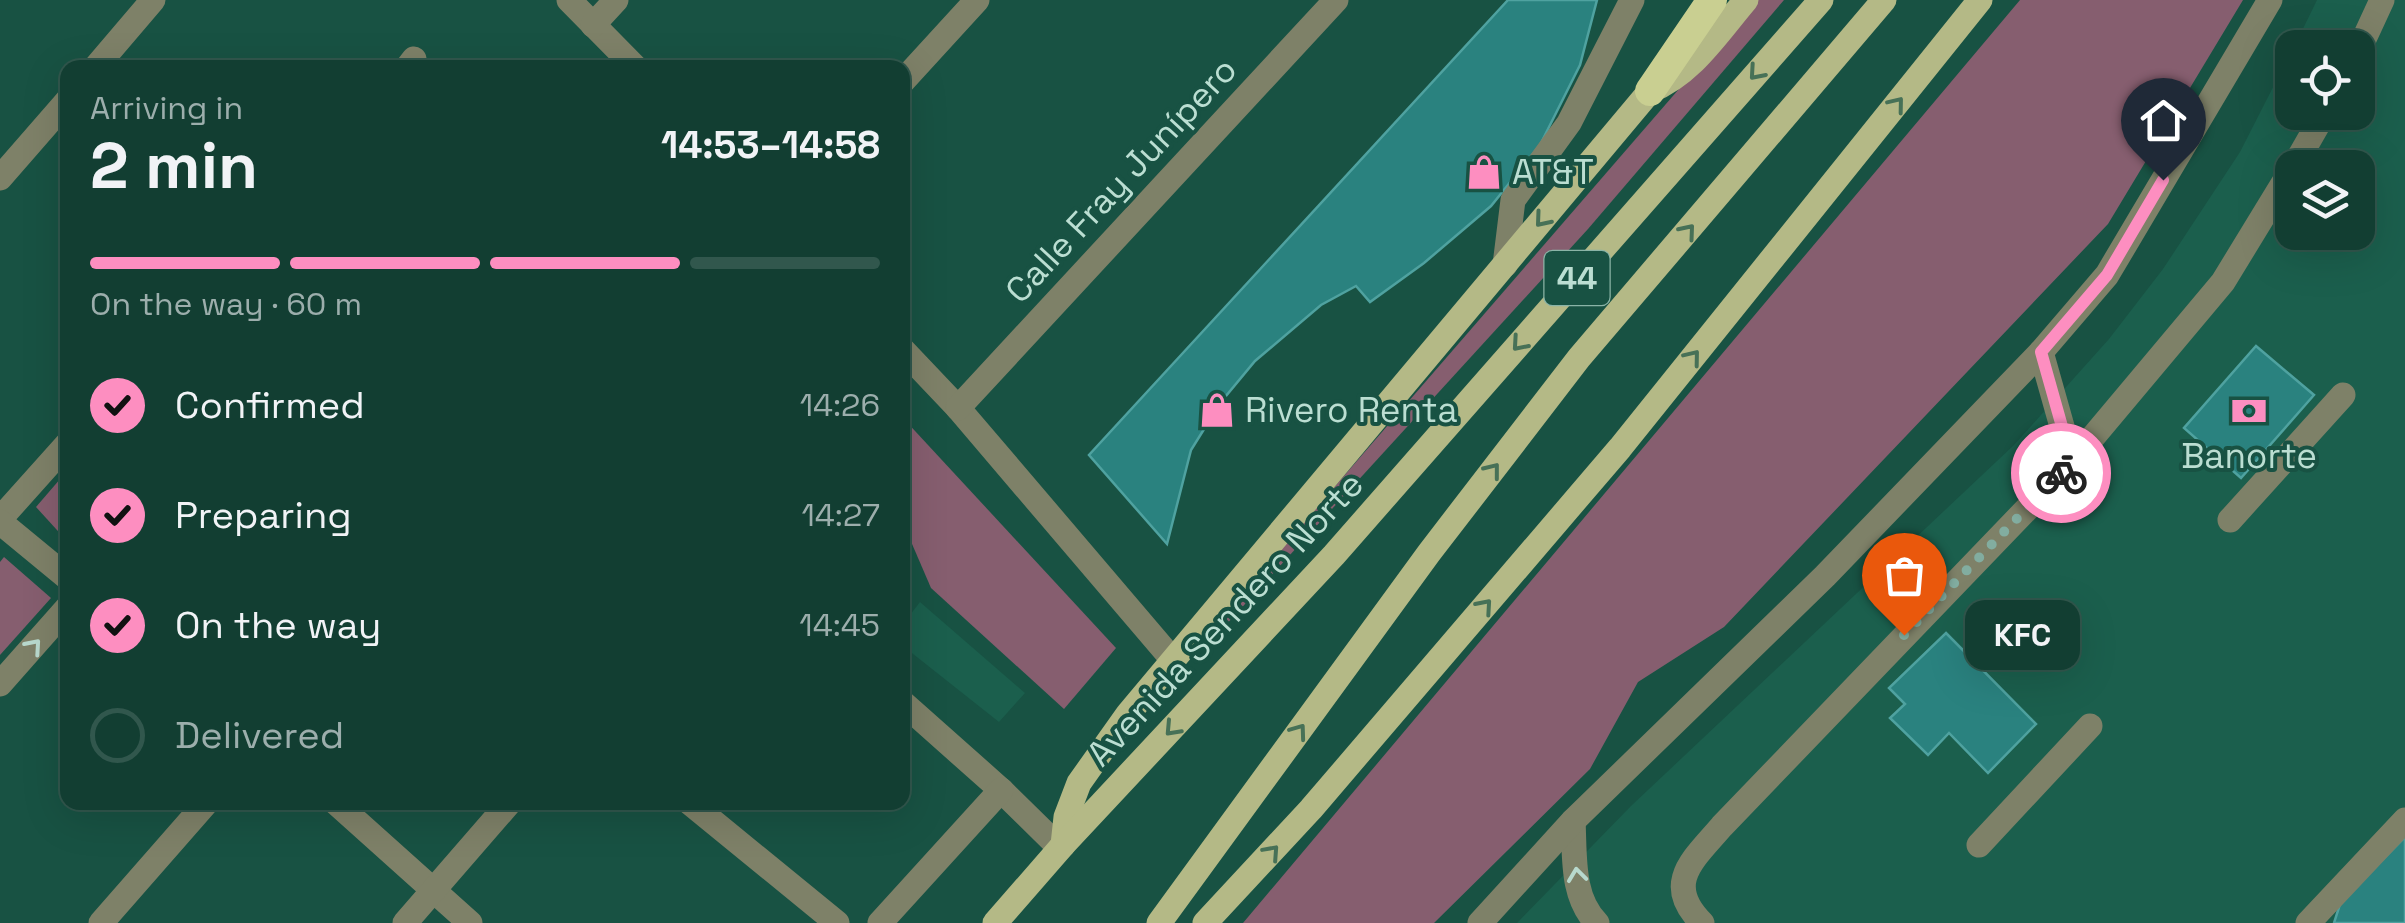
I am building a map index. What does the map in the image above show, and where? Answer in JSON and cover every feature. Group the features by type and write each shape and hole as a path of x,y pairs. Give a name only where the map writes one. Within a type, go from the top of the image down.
{"highway":[{"path":"1650,92 1712,0"}],"main road":[{"path":"1062,847 1066,816 1079,783 1172,659 1650,92 1671,83 1694,62 1746,0"},
{"name":"Avenida Sendero Norte","path":"995,923 1334,555 1821,0"},
{"name":"44","path":"1159,923 1429,554 1579,358 1884,0"},
{"path":"1206,923 1311,809 1620,448 1980,0"}],"street":[{"path":"102,60 153,0"},
{"path":"569,0 628,60"},
{"path":"593,25 616,0"},
{"path":"910,73 977,0"},
{"name":"Calle Fray Junípero","path":"958,408 1336,0"},
{"path":"1505,265 1513,200 1569,124 1632,0"},
{"path":"1480,923 1573,821 1826,576 2041,352 2107,275 2270,0"},
{"path":"2368,30 2382,0"},
{"path":"0,178 60,109"},
{"path":"1702,923 1690,910 1682,890 1686,868 1733,813 2072,462 2224,282 2275,198"},
{"path":"2041,352 2072,462"},
{"path":"910,357 958,408 1172,659"},
{"path":"2230,520 2343,395"},
{"path":"60,452 0,521 60,571"},
{"path":"0,684 60,617"},
{"path":"910,709 1062,847"},
{"path":"1978,845 2090,726"},
{"path":"880,923 1001,790"},
{"path":"101,923 200,810"},
{"path":"344,810 470,923"},
{"path":"405,923 503,810"},
{"path":"699,810 838,923"},
{"path":"2308,923 2405,820"},
{"path":"1573,821 1576,878 1583,910 1597,923"}],"shaded area":[{"path":"1756,0 1784,0 1588,229 1214,638 1214,626"},
{"path":"2020,0 2243,0 2108,224 1724,627 1638,682 1590,769 1434,923 1243,923"},
{"path":"2317,0 2405,0 2405,923 1517,923 1631,806 2014,445 2109,339 2163,269 2240,152 2275,83 2275,130 2375,130 2375,30 2302,30"},
{"path":"910,426 1116,648 1064,709 931,588 910,539"},
{"path":"60,479 60,533 36,507"},
{"path":"4,557 51,598 0,655 0,562"},
{"path":"920,602 1025,693 999,722 910,652 910,615"}],"building":[{"path":"1508,0 1597,0 1580,65 1540,145 1491,206 1424,263 1370,302 1356,286 1321,305 1255,361 1221,402 1191,450 1167,544 1089,455"},
{"name":"Banorte","path":"2256,346 2314,395 2241,478 2184,428"},
{"path":"1946,633 2036,724 1988,773 1949,733 1928,755 1890,718 1905,704 1889,688"},
{"path":"2405,837 2405,923 2334,923 2341,901"}],"way so far":[{"path":"1904,635 2061,473"}],"place":[{"name":"AT&T","path":"1484,172"},
{"name":"Rivero Renta","path":"1217,410"},
{"name":"Banorte","path":"2249,411"},
{"name":"KFC","path":"1904,635"}],"route":[{"path":"2061,473 2072,462 2041,352 2107,275 2163,180"}]}
